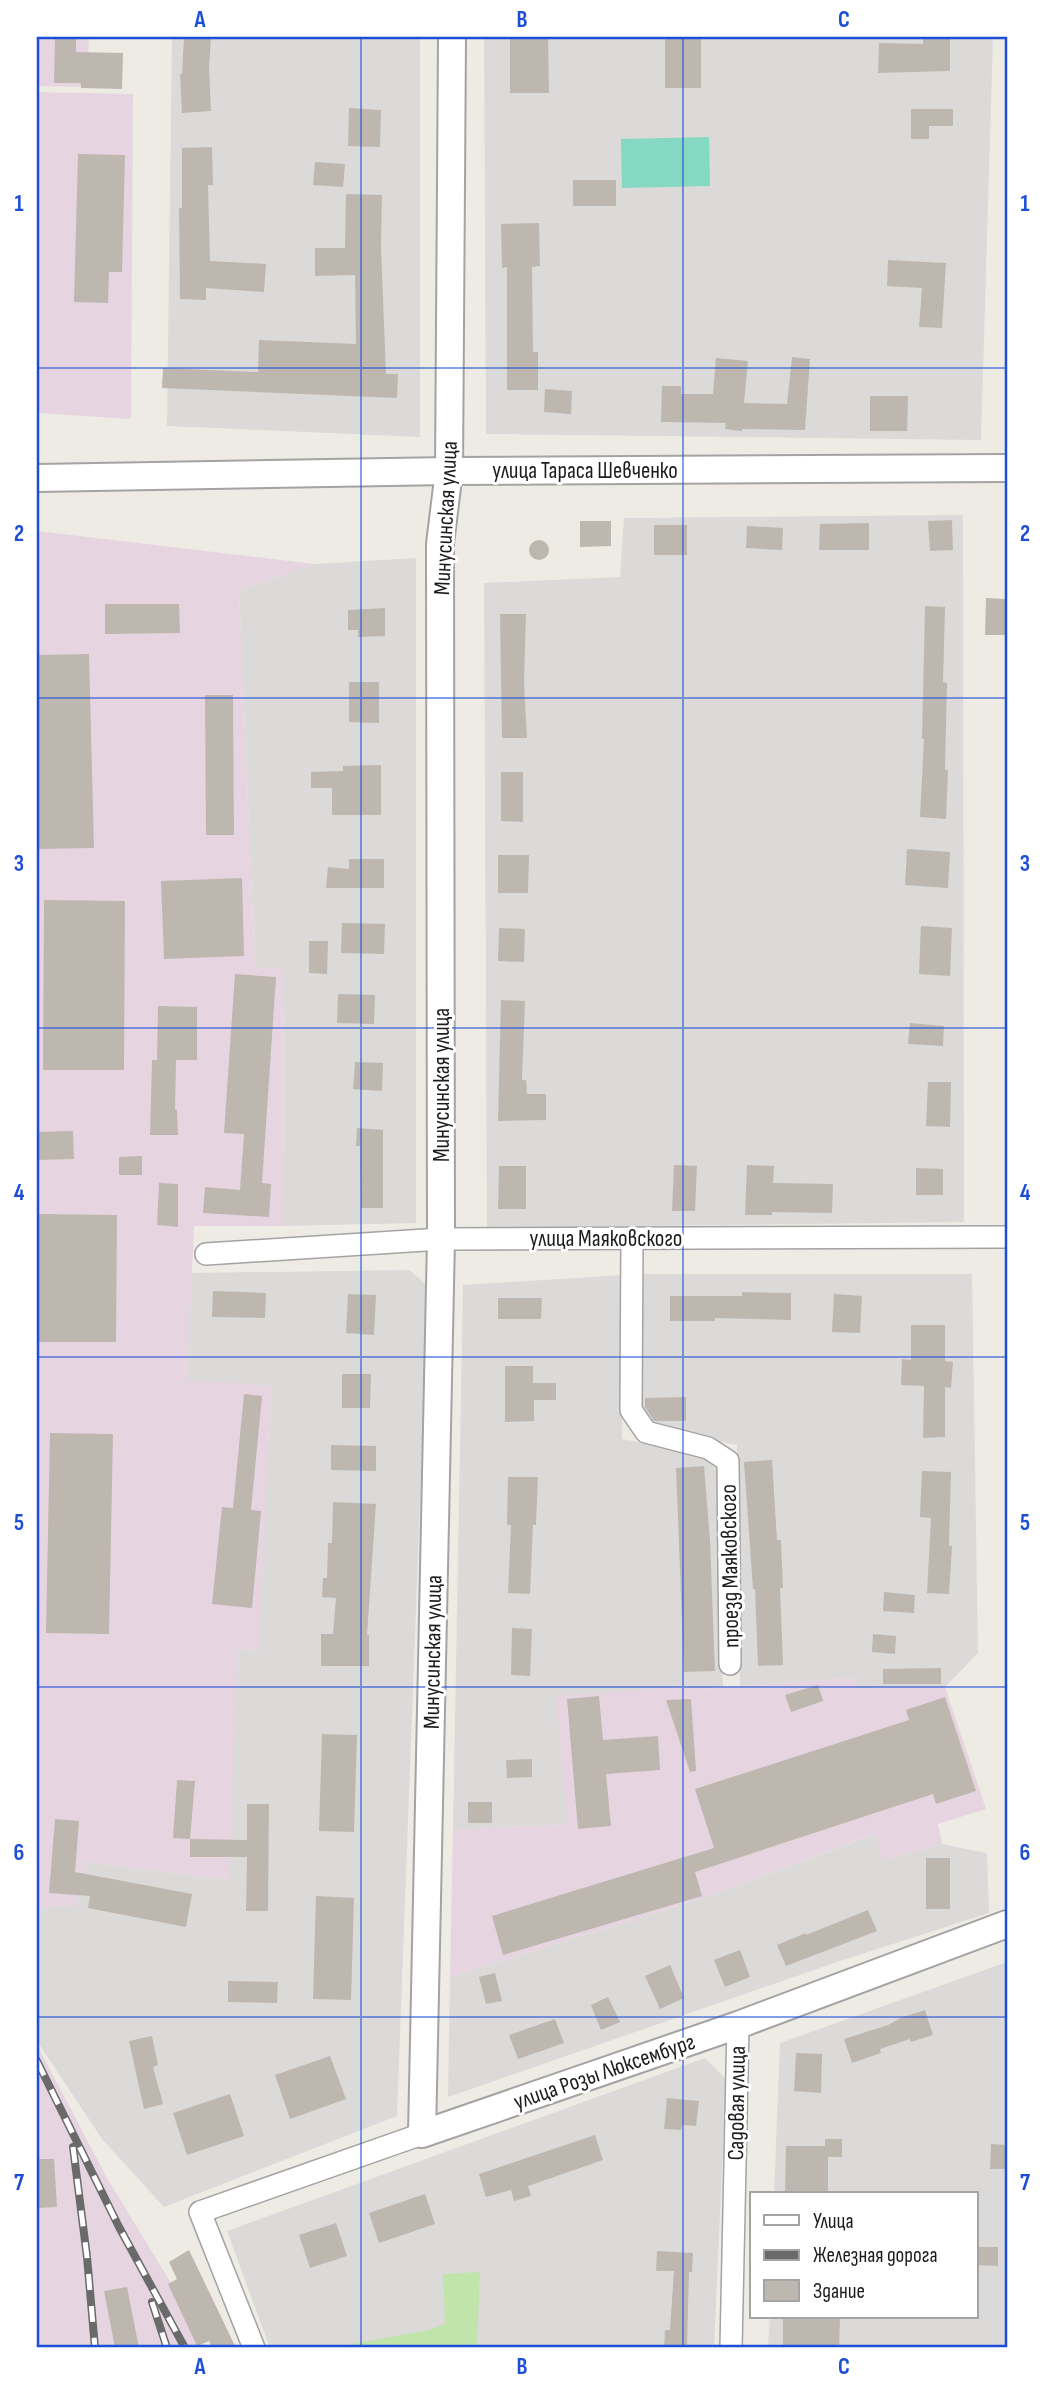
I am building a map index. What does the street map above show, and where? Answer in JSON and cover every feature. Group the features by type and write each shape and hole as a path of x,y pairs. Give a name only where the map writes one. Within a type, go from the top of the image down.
{"street":[{"name":"Минусинская улица","path":"422,2134 441,1239 440,544 449,471 452,37"},
{"name":"улица Тараса Шевченко","path":"37,478 449,471 1007,468"},
{"name":"улица Маяковского","path":"206,1254 441,1239 1007,1237"},
{"name":"проезд Маяковского","path":"632,1238 631,1410 646,1432 708,1448 728,1461 730,1664"},
{"name":"улица Розы Люксембург","path":"254,2348 200,2212 738,2025 1007,1924"},
{"name":"Садовая улица","path":"731,2348 738,2025"}],"shaded area":[{"path":"37,37 89,37 87,87 37,86"},
{"path":"172,37 420,37 420,437 167,426"},
{"path":"484,37 993,37 981,440 486,434"},
{"path":"37,92 133,94 131,419 37,413"},
{"path":"963,515 964,1222 487,1228 484,583 620,577 624,518"},
{"path":"37,531 314,564 239,590 255,968 284,968 283,1226 194,1226 187,1380 271,1386 259,1650 238,1649 229,1880 88,1862 76,1905 48,1907 37,1911"},
{"path":"416,558 416,1223 283,1226 284,968 255,968 239,590 314,564"},
{"path":"409,1270 428,1286 397,2116 164,2207 102,2139 37,2041 37,1911 48,1907 76,1905 88,1862 228,1880 238,1649 258,1650 271,1387 187,1381 191,1273"},
{"path":"643,1274 972,1274 978,1653 945,1687 858,1688 853,1678 740,1686 737,1445 646,1426 638,1409"},
{"path":"623,1275 622,1439 702,1455 717,1470 723,1687 697,1689 684,1686 567,1824 453,1830 463,1285"},
{"path":"854,1678 858,1688 945,1687 986,1809 938,1824 942,1844 883,1860 874,1834 710,1896 450,1977 453,1830 567,1824 556,1696 685,1686 698,1689"},
{"path":"875,1834 883,1860 942,1844 987,1853 989,1913 837,1962 448,2097 450,1977 710,1896"},
{"path":"1007,1962 1007,2348 768,2348 770,2318 978,2318 978,2192 774,2192 780,2043"},
{"path":"37,2045 107,2178 194,2321 205,2348 37,2348"},
{"path":"705,2058 726,2079 714,2348 270,2348 227,2231"}],"green space":[{"path":"709,137 710,186 622,188 621,139"},
{"path":"480,2272 477,2348 329,2348 429,2330 445,2324 443,2274"}],"building":[{"path":"55,37 76,37 76,52 123,53 122,89 81,88 81,83 54,83"},
{"path":"184,37 211,37 211,111 182,113 180,74"},
{"path":"510,37 548,37 549,93 510,93"},
{"path":"665,37 701,37 701,88 665,88"},
{"path":"923,37 950,37 950,71 878,73 879,43 923,44"},
{"path":"349,108 381,110 380,147 348,146"},
{"path":"911,109 953,109 953,126 929,126 929,139 911,139"},
{"path":"212,147 213,185 208,185 210,261 266,264 264,292 206,288 206,300 180,299 179,208 182,208 182,148"},
{"path":"78,154 125,155 122,272 109,272 108,303 74,302"},
{"path":"315,162 345,164 343,187 313,185"},
{"path":"573,180 616,180 616,206 573,206"},
{"path":"346,194 382,195 381,247 386,374 398,374 397,398 162,388 163,368 258,372 259,340 356,344 355,275 315,276 315,248 345,248"},
{"path":"539,223 540,266 532,267 533,352 538,352 538,390 507,390 507,267 502,268 501,224"},
{"path":"888,260 946,263 942,328 919,327 922,288 887,286"},
{"path":"792,357 810,359 805,430 742,431 725,429 726,423 661,422 662,386 681,386 681,394 713,394 716,358 748,361 744,403 787,404"},
{"path":"545,389 572,391 571,414 544,412"},
{"path":"870,396 908,396 907,431 870,431"},
{"path":"952,520 953,550 930,551 928,521"},
{"path":"580,521 611,521 611,546 580,547"},
{"path":"869,523 869,550 819,550 820,524"},
{"path":"654,525 687,525 687,555 654,555"},
{"path":"747,526 783,528 782,550 746,548"},
{"path":"539,540 546,543 549,550 546,557 539,560 532,557 529,550 532,543"},
{"path":"986,598 1006,599 1005,635 985,635"},
{"path":"105,604 179,604 180,633 105,634"},
{"path":"925,606 945,607 943,682 947,683 946,819 920,817 924,739"},
{"path":"385,608 385,636 358,637 358,630 348,630 348,610"},
{"path":"500,614 526,614 524,683 527,738 502,738"},
{"path":"89,654 94,848 37,849 37,655"},
{"path":"349,682 379,682 379,723 349,722"},
{"path":"205,695 233,695 234,835 206,835"},
{"path":"381,765 381,815 332,815 332,788 311,788 311,772 343,771 343,766"},
{"path":"501,772 523,772 523,822 501,821"},
{"path":"907,849 950,852 948,888 905,885"},
{"path":"498,855 529,855 528,893 498,893"},
{"path":"349,859 384,859 384,888 326,888 328,867 349,869"},
{"path":"242,878 244,956 164,959 161,881"},
{"path":"44,900 125,901 124,1070 43,1070"},
{"path":"342,923 385,924 384,954 341,953"},
{"path":"921,926 952,928 950,976 919,974"},
{"path":"499,928 525,929 524,962 498,961"},
{"path":"309,941 328,941 327,974 309,973"},
{"path":"235,974 276,977 262,1183 271,1184 269,1217 203,1213 205,1187 240,1190 244,1134 224,1133"},
{"path":"338,994 375,995 374,1024 337,1023"},
{"path":"501,1000 525,1001 522,1080 526,1080 527,1094 546,1094 546,1120 498,1121"},
{"path":"158,1006 197,1007 197,1060 176,1060 175,1110 178,1135 150,1135 152,1060 157,1060"},
{"path":"910,1023 944,1026 943,1046 908,1044"},
{"path":"355,1062 383,1063 382,1091 353,1089"},
{"path":"928,1082 951,1082 950,1127 926,1126"},
{"path":"357,1128 383,1130 383,1208 361,1208"},
{"path":"73,1131 74,1159 37,1160 37,1132"},
{"path":"142,1156 142,1175 119,1175 119,1157"},
{"path":"674,1165 697,1166 695,1211 672,1211"},
{"path":"747,1165 774,1166 773,1183 833,1184 832,1213 772,1212 772,1215 745,1215"},
{"path":"499,1166 526,1166 526,1209 498,1209"},
{"path":"916,1168 943,1169 943,1195 916,1195"},
{"path":"159,1183 178,1184 178,1227 157,1225"},
{"path":"37,1214 117,1215 116,1342 37,1342"},
{"path":"213,1291 266,1293 265,1318 212,1317"},
{"path":"742,1292 791,1293 791,1320 715,1318 715,1321 670,1321 670,1296 742,1296"},
{"path":"348,1294 376,1295 374,1335 346,1333"},
{"path":"834,1294 862,1296 860,1333 832,1332"},
{"path":"498,1298 542,1298 541,1319 498,1319"},
{"path":"911,1325 945,1325 945,1361 953,1362 951,1388 945,1387 945,1437 923,1438 924,1386 901,1385 902,1359 911,1360"},
{"path":"505,1366 533,1366 533,1383 556,1383 556,1400 534,1400 534,1421 505,1422"},
{"path":"342,1374 371,1374 370,1408 342,1408"},
{"path":"244,1394 262,1396 251,1510 261,1511 252,1608 212,1604 222,1507 233,1508"},
{"path":"686,1397 686,1421 654,1421 645,1407 645,1398"},
{"path":"50,1433 113,1434 109,1634 46,1633"},
{"path":"331,1445 376,1446 376,1471 331,1470"},
{"path":"772,1460 777,1540 781,1540 783,1665 758,1666 755,1589 744,1462"},
{"path":"704,1466 715,1671 684,1672 676,1468"},
{"path":"922,1471 951,1472 949,1546 952,1546 949,1594 927,1593 931,1518 920,1517"},
{"path":"508,1477 538,1477 530,1594 508,1593 511,1525 507,1525"},
{"path":"333,1502 376,1504 367,1635 369,1666 321,1666 321,1634 333,1634 336,1598 322,1597 323,1578 327,1578 328,1543 332,1543"},
{"path":"884,1592 915,1595 914,1613 883,1611"},
{"path":"512,1628 532,1629 530,1676 511,1675"},
{"path":"873,1634 896,1636 895,1654 872,1652"},
{"path":"941,1668 941,1684 883,1684 883,1669"},
{"path":"818,1685 823,1701 791,1712 785,1695"},
{"path":"599,1696 603,1740 658,1736 660,1770 606,1774 611,1826 578,1829 567,1699"},
{"path":"945,1697 976,1791 936,1804 933,1794 695,1872 702,1896 503,1955 492,1916 714,1848 695,1789 909,1720 906,1710"},
{"path":"691,1699 696,1771 690,1772 666,1700"},
{"path":"322,1734 357,1735 354,1832 319,1831"},
{"path":"532,1759 532,1777 507,1778 506,1760"},
{"path":"177,1780 195,1781 190,1839 173,1838"},
{"path":"468,1802 492,1802 492,1823 468,1823"},
{"path":"247,1804 269,1804 268,1911 246,1911 247,1857 190,1857 190,1839 247,1840"},
{"path":"55,1819 79,1821 75,1872 192,1894 186,1927 88,1908 90,1896 49,1893"},
{"path":"926,1858 950,1858 950,1909 926,1909"},
{"path":"316,1896 354,1898 351,2000 313,1999"},
{"path":"868,1910 877,1931 786,1966 777,1945"},
{"path":"740,1950 750,1977 725,1987 714,1960"},
{"path":"670,1965 684,1998 660,2009 645,1976"},
{"path":"495,1973 502,2001 486,2004 479,1977"},
{"path":"228,1981 278,1982 277,2003 228,2002"},
{"path":"608,1997 620,2022 601,2030 591,2005"},
{"path":"925,2010 933,2035 880,2049 881,2053 852,2063 844,2039"},
{"path":"555,2019 564,2043 518,2059 509,2035"},
{"path":"152,2036 158,2065 153,2067 163,2104 144,2109 129,2041"},
{"path":"796,2053 822,2054 821,2093 794,2091"},
{"path":"330,2056 346,2099 290,2119 275,2075"},
{"path":"230,2094 244,2136 187,2155 173,2113"},
{"path":"667,2098 699,2101 696,2126 682,2125 681,2130 664,2129"},
{"path":"595,2135 603,2160 528,2186 531,2196 514,2201 511,2190 486,2197 479,2174"},
{"path":"825,2139 842,2139 842,2157 828,2157 828,2192 785,2192 786,2146 825,2146"},
{"path":"991,2144 1007,2145 1007,2169 990,2169"},
{"path":"37,2159 54,2159 57,2207 37,2208"},
{"path":"425,2194 435,2224 379,2243 369,2213"},
{"path":"336,2223 347,2256 310,2268 299,2235"},
{"path":"978,2247 998,2247 998,2266 978,2265"},
{"path":"189,2250 236,2348 212,2348 209,2341 197,2346 168,2284 177,2279 169,2262"},
{"path":"657,2251 693,2253 692,2272 689,2272 687,2348 664,2348 665,2330 670,2330 674,2271 656,2271"},
{"path":"127,2287 139,2348 115,2348 104,2291"},
{"path":"783,2318 840,2318 839,2348 783,2348"}],"railway":[{"path":"37,2061 119,2227 185,2348"},
{"path":"73,2147 95,2348"},
{"path":"152,2302 167,2348"}]}
